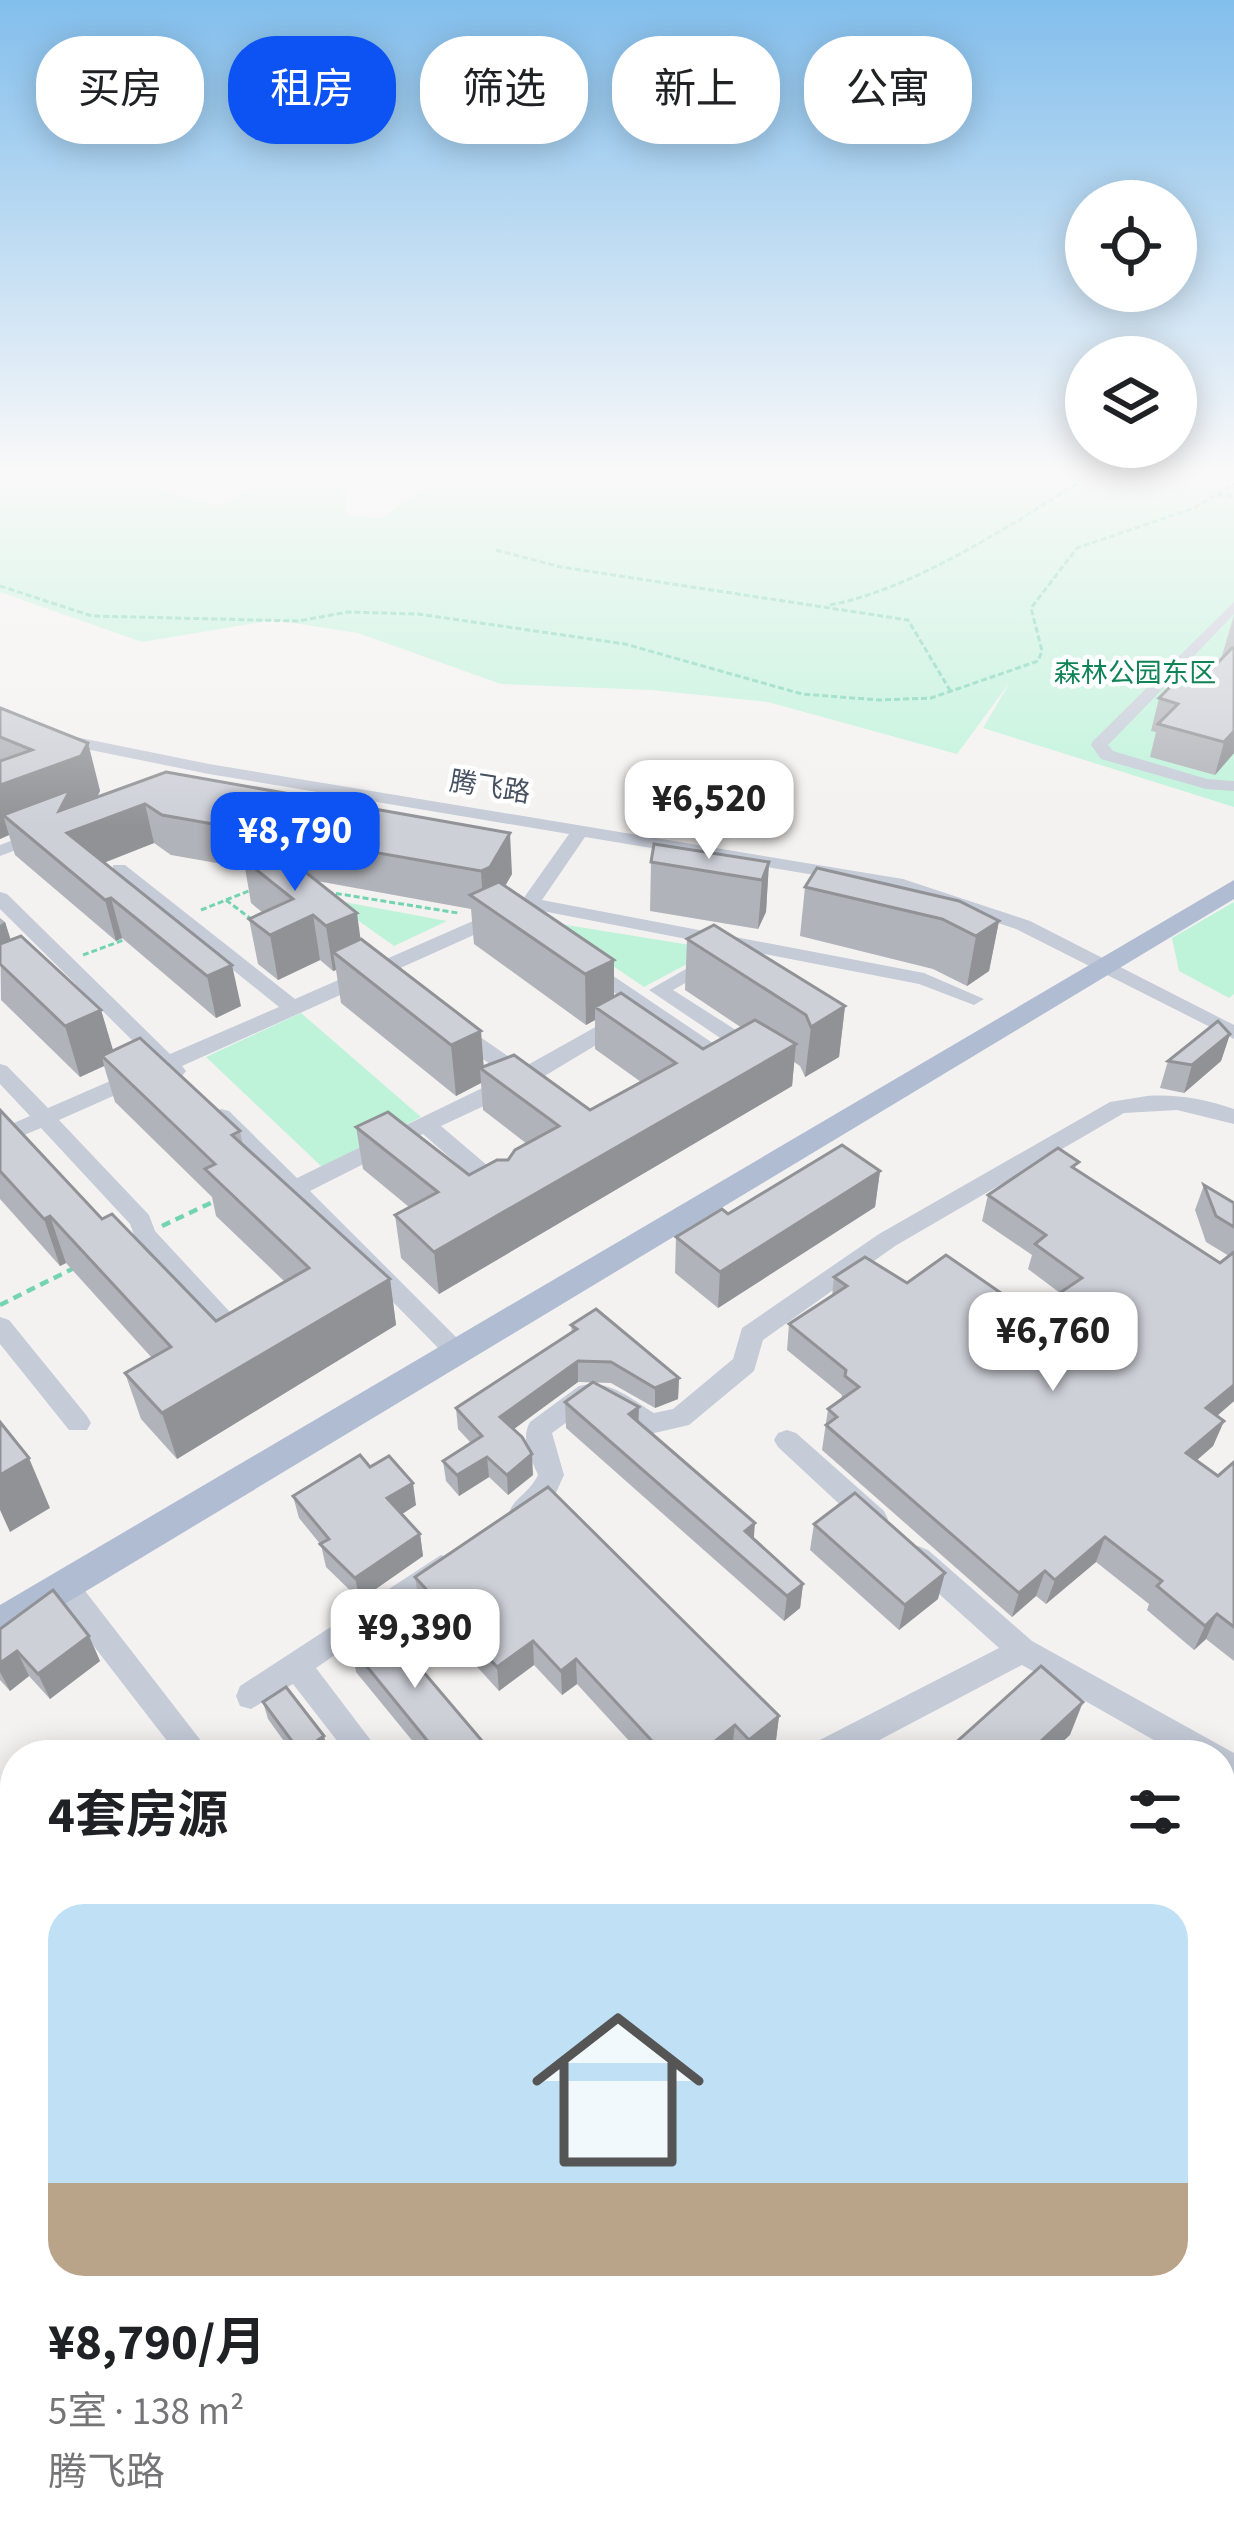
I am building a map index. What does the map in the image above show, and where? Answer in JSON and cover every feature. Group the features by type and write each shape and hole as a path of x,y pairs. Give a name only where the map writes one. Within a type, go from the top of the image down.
{"main road":[{"path":"0,1626 1234,888"}],"street":[{"path":"1234,606 1099,745 1107,755 1206,784 1234,786"},
{"path":"1182,659 1234,674"},
{"name":"腾飞路","path":"0,712 66,740 209,769 896,883 1023,926 1234,1033"},
{"path":"168,785 209,769"},
{"path":"0,850 63,826"},
{"path":"515,914 581,829"},
{"path":"119,868 292,1007"},
{"path":"0,898 54,967 166,1062 458,1352"},
{"path":"0,1138 378,969 515,914 745,941 924,979 974,999"},
{"path":"745,941 659,990 772,1063"},
{"path":"564,949 725,1060"},
{"path":"378,969 397,984"},
{"path":"294,1189 522,1077 647,1006"},
{"path":"434,1013 552,1095"},
{"path":"0,1072 141,1221 144,1234 232,1331"},
{"path":"501,1526 538,1500 551,1475 539,1429 588,1394 606,1395 650,1424 680,1418 745,1364 751,1334 887,1240 1118,1107 1144,1101 1198,1106 1234,1117"},
{"path":"425,1124 503,1192"},
{"path":"0,1326 78,1423"},
{"path":"787,1441 1022,1650 1181,1740"},
{"path":"251,1696 464,1551"},
{"path":"65,1587 185,1740"},
{"path":"850,1740 1022,1650"},
{"path":"296,1666 355,1740"}],"path":[{"path":"12,590 92,616 298,621 348,612 418,614 625,644 802,694 878,700 951,692 1038,661 1042,651 1031,608 1045,590"},
{"path":"715,590 908,620 951,692"},
{"path":"825,606 883,590"},
{"path":"54,967 268,883"},
{"path":"313,890 515,914"},
{"path":"226,900 263,929"},
{"path":"144,1234 220,1198"},
{"path":"0,1305 82,1264"}],"green space":[{"name":"森林公园东区","path":"1234,590 1234,807 983,728 1010,682 957,754 768,702 651,690 501,684 358,633 274,620 142,642 0,592"},
{"path":"328,899 447,921 394,946"},
{"path":"1234,902 1234,994 1229,998 1179,971 1172,938"},
{"path":"548,922 715,949 644,987"},
{"path":"301,1013 421,1117 322,1167 206,1057"}],"building":[{"path":"1232,648 1234,731 1224,742 1158,724 1178,704 1159,698 1187,670 1206,675"},
{"path":"0,708 88,743 81,756 0,785 0,761 32,750 0,737"},
{"path":"166,772 510,833 490,867 481,871 162,815 145,804 67,833 232,965 207,976 3,815 70,790 59,811"},
{"path":"654,844 769,862 762,880 651,862"},
{"path":"274,847 357,913 326,926 313,915 270,935 249,919 293,899 243,859"},
{"path":"817,868 959,901 999,921 976,936 942,919 805,887"},
{"path":"499,882 614,960 585,974 470,895"},
{"path":"714,925 845,1006 811,1027 806,1015 687,939"},
{"path":"21,936 101,1010 65,1026 0,964 0,944"},
{"path":"361,939 481,1031 451,1045 333,952"},
{"path":"621,993 703,1049 755,1020 796,1044 434,1252 395,1215 438,1192 356,1127 388,1112 469,1175 497,1160 508,1160 515,1150 559,1126 480,1068 514,1055 590,1110 676,1063 595,1007"},
{"path":"1218,1021 1230,1034 1192,1065 1168,1061"},
{"path":"140,1038 240,1131 232,1135 390,1279 162,1413 125,1373 171,1347 50,1216 44,1219 0,1171 0,1110 102,1219 112,1214 216,1321 309,1268 205,1169 215,1164 102,1056"},
{"path":"842,1145 880,1171 720,1272 676,1237 722,1209 728,1214"},
{"path":"1058,1148 1079,1162 1072,1167 1220,1263 1234,1252 1234,1385 1206,1408 1224,1421 1186,1453 1218,1476 1234,1462 1234,1627 1217,1614 1205,1626 1157,1586 1162,1581 1105,1537 1055,1580 1045,1571 1019,1593 826,1425 837,1417 828,1409 859,1387 845,1376 846,1370 789,1324 847,1286 834,1277 865,1257 907,1283 946,1255 1030,1313 1082,1278 1035,1244 1046,1235 988,1195"},
{"path":"1204,1185 1234,1203 1234,1227 1216,1216"},
{"path":"596,1309 679,1378 655,1388 611,1362 578,1361 500,1417 532,1454 507,1475 487,1457 457,1475 443,1461 482,1436 456,1408 577,1329 571,1325"},
{"path":"593,1382 639,1407 629,1414 755,1523 745,1531 803,1584 787,1596 565,1402"},
{"path":"0,1422 29,1458 0,1475"},
{"path":"360,1455 370,1467 389,1456 413,1483 387,1498 420,1534 355,1578 320,1544 329,1539 293,1496"},
{"path":"548,1487 779,1716 749,1740 735,1725 716,1740 651,1740 576,1659 561,1671 533,1641 497,1667 415,1577"},
{"path":"855,1493 945,1573 905,1605 814,1524"},
{"path":"53,1590 89,1636 38,1674 17,1651 0,1663 0,1629"},
{"path":"370,1609 481,1740 427,1740 351,1647 366,1637 352,1621"},
{"path":"1041,1666 1083,1702 1042,1740 959,1740"},
{"path":"286,1687 324,1736 291,1740 263,1702"}]}
